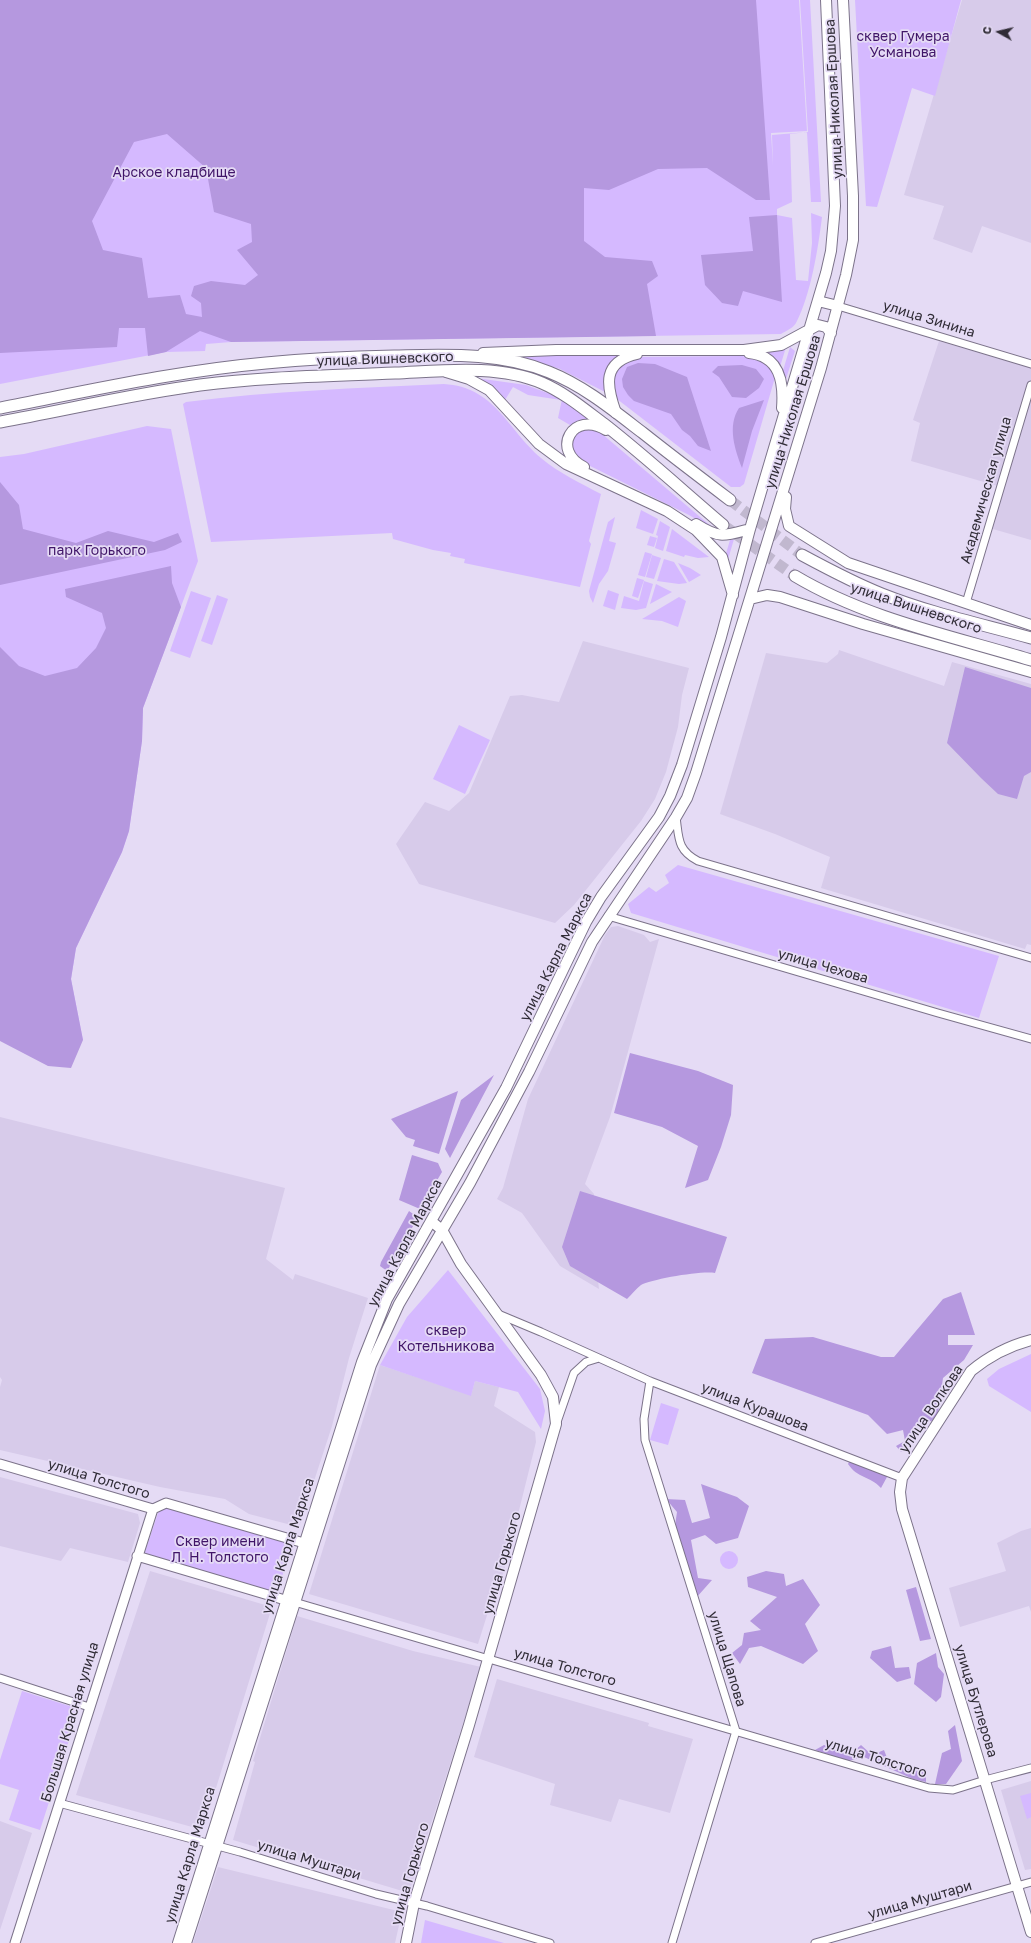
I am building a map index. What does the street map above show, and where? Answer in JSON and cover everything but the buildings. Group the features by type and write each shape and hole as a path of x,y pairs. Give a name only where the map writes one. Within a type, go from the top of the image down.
{"main road":[{"name":"улица Николая Ершова","path":"722,637 750,529 810,329 831,251 835,206 826,0"},
{"name":"улица Николая Ершова","path":"676,817 687,798 696,773 788,478 831,333 846,276 852,240 853,196 843,0"},
{"name":"улица Зинина","path":"818,301 838,306"},
{"path":"437,355 556,350 744,350 781,345 810,329 822,326 831,333"},
{"path":"616,413 609,393 609,378 615,365 627,356 644,353 746,352 768,358 780,374 782,404 780,426"},
{"name":"улица Вишневского","path":"0,408 135,381 265,363 367,357 437,355 496,358 534,366 571,382 616,413 730,500"},
{"path":"442,371 469,379 489,390 539,444 566,464 667,511 696,530 722,557 733,595"},
{"name":"улица Вишневского","path":"0,422 202,385 266,379 442,371 492,371 509,373 540,382 557,390 582,407 630,444 723,525"},
{"path":"630,444 597,425 590,423 582,425 571,434 567,446 570,457 576,463 670,506 712,533 727,535 750,529"},
{"path":"788,478 785,509 789,526 800,534 848,563 1031,625"},
{"name":"улица Вишневского","path":"802,555 855,583 883,594 915,605 1031,638"},
{"name":"улица Вишневского","path":"795,576 816,589 881,615 1031,660"},
{"path":"750,599 767,595 780,597 863,624 1031,672"},
{"name":"улица Карла Маркса","path":"290,1601 304,1543 362,1362 388,1299 506,1088 586,922 601,897 647,835 670,796 682,765 722,637"},
{"name":"улица Карла Маркса","path":"186,1943 213,1845 290,1601 371,1365 399,1304 470,1183 516,1098 583,959 608,916 676,817"},
{"name":"улица Горького","path":"406,1943 414,1903 488,1659 556,1424 553,1397 541,1375 461,1264 442,1230 431,1221"},
{"name":"улица Волкова","path":"902,1478 971,1372 985,1360 1002,1350 1031,1340"},
{"name":"улица Бутлерова","path":"902,1478 900,1492 902,1509 1031,1932"},
{"name":"улица Карла Маркса","path":"178,1943 213,1845"}],"street":[{"name":"улица Зинина","path":"838,306 1031,364"},
{"name":"Академическая улица","path":"966,603 1031,385"},
{"path":"676,817 681,848 687,855 698,861 1031,958"},
{"name":"улица Чехова","path":"608,916 1031,1039"},
{"name":"улица Курашова","path":"496,1313 650,1381 902,1478"},
{"path":"556,1424 574,1373 586,1362 599,1358"},
{"name":"улица Щапова","path":"650,1381 644,1419 645,1440 736,1731"},
{"name":"улица Толстого","path":"0,1464 153,1510 166,1502 304,1543"},
{"name":"Большая Красная улица","path":"15,1943 137,1556 153,1510"},
{"name":"улица Толстого","path":"137,1556 929,1788 953,1790 1031,1768"},
{"path":"0,1678 89,1707"},
{"path":"672,1943 736,1731"},
{"name":"улица Муштари","path":"59,1803 213,1845 376,1894 414,1903 550,1943"},
{"name":"улица Муштари","path":"815,1943 1031,1882"}],"shaded area":[{"path":"962,0 1031,0 1031,243 982,226 972,253 933,239 944,206 904,195"},
{"path":"939,341 1031,368 1031,540 986,527 998,486 911,461 920,423 913,420"},
{"path":"583,641 689,668 682,695 678,727 666,772 655,799 641,821 574,905 555,923 419,884 396,844 425,802 449,811 469,793 510,696 522,695 559,702"},
{"path":"839,650 944,686 952,662 1031,684 1031,945 1027,944 1025,949 821,888 830,857 775,834 720,814 766,653 827,663 838,654"},
{"path":"618,926 644,935 650,942 659,939 610,1117 585,1184 594,1194 592,1229 599,1289 560,1266 522,1213 497,1199 503,1188 528,1099 605,935 611,927"},
{"path":"0,1117 285,1188 266,1259 293,1280 295,1274 368,1298 349,1358 332,1426 299,1527 249,1514 225,1499 160,1487 0,1450 0,1387 2,1380 0,1377"},
{"path":"380,1365 471,1395 475,1381 499,1387 494,1406 535,1432 536,1442 504,1571 501,1581 498,1580 478,1644 309,1594"},
{"path":"0,1477 138,1514 140,1523 128,1562 70,1548 61,1561 0,1546"},
{"path":"1031,1528 1031,1612 1029,1606 960,1627 949,1588 1006,1571 997,1543 1021,1531"},
{"path":"150,1571 272,1607 203,1830 76,1795"},
{"path":"297,1616 413,1651 481,1667 409,1893 233,1840 255,1762 253,1761"},
{"path":"497,1679 649,1723 648,1726 693,1739 670,1813 619,1799 611,1822 550,1805 555,1784 474,1757"},
{"path":"1031,1781 1031,1869 1025,1870 1001,1790"},
{"path":"0,1821 32,1833 0,1930"},
{"path":"218,1867 402,1912 395,1943 193,1943"}],"green space":[{"name":"Арское кладбище","path":"0,0 799,0 807,131 771,133 773,166 772,135 805,132 790,134 792,202 777,209 777,215 792,218 796,280 808,281 812,243 811,213 822,217 813,271 806,299 795,325 781,334 231,342 206,344 205,351 166,352 0,384"},
{"name":"Арское кладбище","path":"0,0 756,0 770,200 756,200 707,168 658,169 609,190 584,188 584,241 605,257 652,261 658,276 647,284 656,336 231,342 200,331 166,352 148,356 145,328 119,328 117,347 0,353","holes":["167,134 206,168 214,212 251,224 252,242 237,250 258,275 245,285 211,281 194,286 191,296 201,303 202,317 186,314 180,295 148,298 142,258 103,250 92,221 134,142"]},
{"path":"800,0 810,0 821,202 811,202"},
{"name":"сквер Гумера Усманова","path":"855,0 961,0 935,96 912,88 877,207 866,206"},
{"path":"777,215 782,302 743,291 738,306 722,303 705,285 701,255 753,251 749,217"},
{"path":"787,344 779,370 761,350"},
{"path":"790,347 795,351 784,385 782,374"},
{"path":"625,354 605,373 605,392 560,369 524,358 524,355"},
{"path":"634,357 753,357 761,360 776,374 744,484 740,487 731,487 617,399 614,395 614,371"},
{"path":"638,363 655,364 687,377 711,451 698,446 690,436 682,430 671,414 634,401 628,395 623,387 622,379 627,367"},
{"path":"742,365 756,369 764,379 759,388 746,398 732,397 719,377 712,372 718,366"},
{"path":"476,378 526,385 561,398 561,400 528,395 513,387 505,400 496,390"},
{"path":"444,384 461,387 476,393 488,401 499,411 529,447 541,458 562,473 601,494 589,541 591,544 580,587 464,563 465,559 450,556 451,553 433,550 393,539 392,533 211,542 183,404 186,402 218,398 283,393"},
{"path":"562,399 589,419 581,422 565,449 563,447 563,439 570,425 558,418"},
{"path":"764,400 752,431 742,468 733,438 733,422 735,415 739,408"},
{"name":"парк Горького","path":"147,426 171,429 198,561 143,708 142,741 129,831 122,852 76,948 71,979 83,1040 0,1038 0,457 24,454"},
{"path":"595,428 719,533 689,515 580,461 572,446 573,440 578,431"},
{"path":"0,482 19,505 23,529 76,543 108,531 154,542 178,533 182,542 165,550 0,585"},
{"path":"641,510 658,519 653,534 636,528"},
{"path":"615,517 609,541 616,543 608,571 599,584 593,603 589,591 608,522"},
{"path":"660,521 670,527 663,551 655,548 658,536 656,535"},
{"path":"672,529 709,557 698,558 685,555 684,557 666,551"},
{"path":"650,536 657,538 654,547 647,545"},
{"path":"734,539 727,563 725,557 730,540"},
{"path":"645,552 652,554 645,577 638,575"},
{"path":"652,555 661,558 654,579 646,577"},
{"path":"664,559 674,562 687,583 679,584 657,581"},
{"path":"678,563 690,568 701,575 689,582"},
{"path":"171,566 172,583 181,607 143,708 142,741 129,831 122,852 76,948 71,979 83,1040 71,1068 48,1066 0,1041 0,647 19,666 45,676 77,668 96,648 106,628 102,613 66,597 65,589"},
{"path":"637,578 644,580 638,598 632,596"},
{"path":"644,581 653,584 646,608 636,610 621,608 624,596 639,601"},
{"path":"656,584 672,592 650,604"},
{"path":"608,590 619,594 615,610 603,606"},
{"path":"191,591 211,598 190,658 170,651"},
{"path":"217,595 228,599 212,645 201,641"},
{"path":"679,597 686,601 678,627 662,621 642,619"},
{"path":"965,667 1031,688 1031,772 1024,776 1017,799 998,794 947,743"},
{"path":"459,725 490,740 465,794 433,779"},
{"path":"678,865 999,956 979,1018 631,913 628,904 649,887 656,892 669,883 665,875"},
{"path":"630,1053 698,1071 733,1085 731,1115 721,1147 708,1180 685,1188 698,1146 662,1127 614,1113"},
{"path":"494,1075 450,1158 445,1149 461,1100"},
{"path":"458,1091 439,1154 413,1146 415,1140 406,1137 391,1119"},
{"path":"412,1155 438,1163 442,1172 420,1209 399,1200"},
{"path":"580,1191 727,1237 715,1273 709,1272 689,1274 647,1283 641,1285 627,1299 570,1266 562,1247"},
{"path":"409,1211 416,1216 416,1221 387,1271 380,1266 381,1262"},
{"name":"сквер Котельникова","path":"448,1270 540,1389 545,1411 541,1429 518,1392 475,1381 471,1396 380,1365 407,1317"},
{"path":"961,1292 975,1335 948,1335 948,1345 973,1345 964,1360 943,1378 937,1420 925,1422 911,1446 901,1452 896,1446 905,1441 903,1430 887,1434 868,1415 752,1373 765,1339 813,1337 881,1357 894,1357 943,1299"},
{"path":"1031,1354 1031,1412 989,1386 987,1379 999,1369"},
{"path":"661,1403 679,1409 668,1445 650,1440"},
{"path":"852,1456 872,1463 887,1477 881,1488 852,1469 848,1464"},
{"path":"701,1484 737,1497 749,1506 738,1538 716,1544 705,1535 691,1540 698,1578 712,1580 696,1598 674,1533 677,1512 666,1499 685,1500 692,1523 710,1518"},
{"name":"Сквер имени Л. Н. Толстого","path":"164,1507 292,1543 277,1594 148,1557 145,1552 158,1513"},
{"path":"725,1551 733,1551 738,1556 736,1567 733,1569 725,1569 720,1564 720,1556"},
{"path":"766,1571 784,1574 786,1586 803,1579 820,1605 805,1624 818,1651 803,1664 761,1646 749,1648 740,1664 732,1653 742,1645 744,1633 761,1630 750,1621 777,1597 748,1587 747,1577"},
{"path":"916,1587 931,1639 920,1641 906,1590"},
{"path":"891,1646 895,1668 909,1667 911,1678 897,1682 870,1658 872,1651"},
{"path":"936,1653 938,1667 944,1674 941,1697 936,1702 914,1684 917,1663"},
{"path":"22,1691 79,1709 40,1830 9,1820 19,1790 0,1784 0,1760"},
{"path":"955,1725 962,1761 946,1784 935,1784 942,1753 951,1749 948,1731"},
{"path":"824,1745 851,1754 861,1745 872,1755 884,1750 891,1768 926,1770 926,1782 913,1779 864,1757 848,1761 815,1750"},
{"path":"1031,1793 1031,1817 1027,1819 1020,1796"},
{"path":"425,1920 504,1943 421,1943"}],"tunnel":[{"path":"730,500 802,555"},
{"path":"723,525 795,576"}]}
